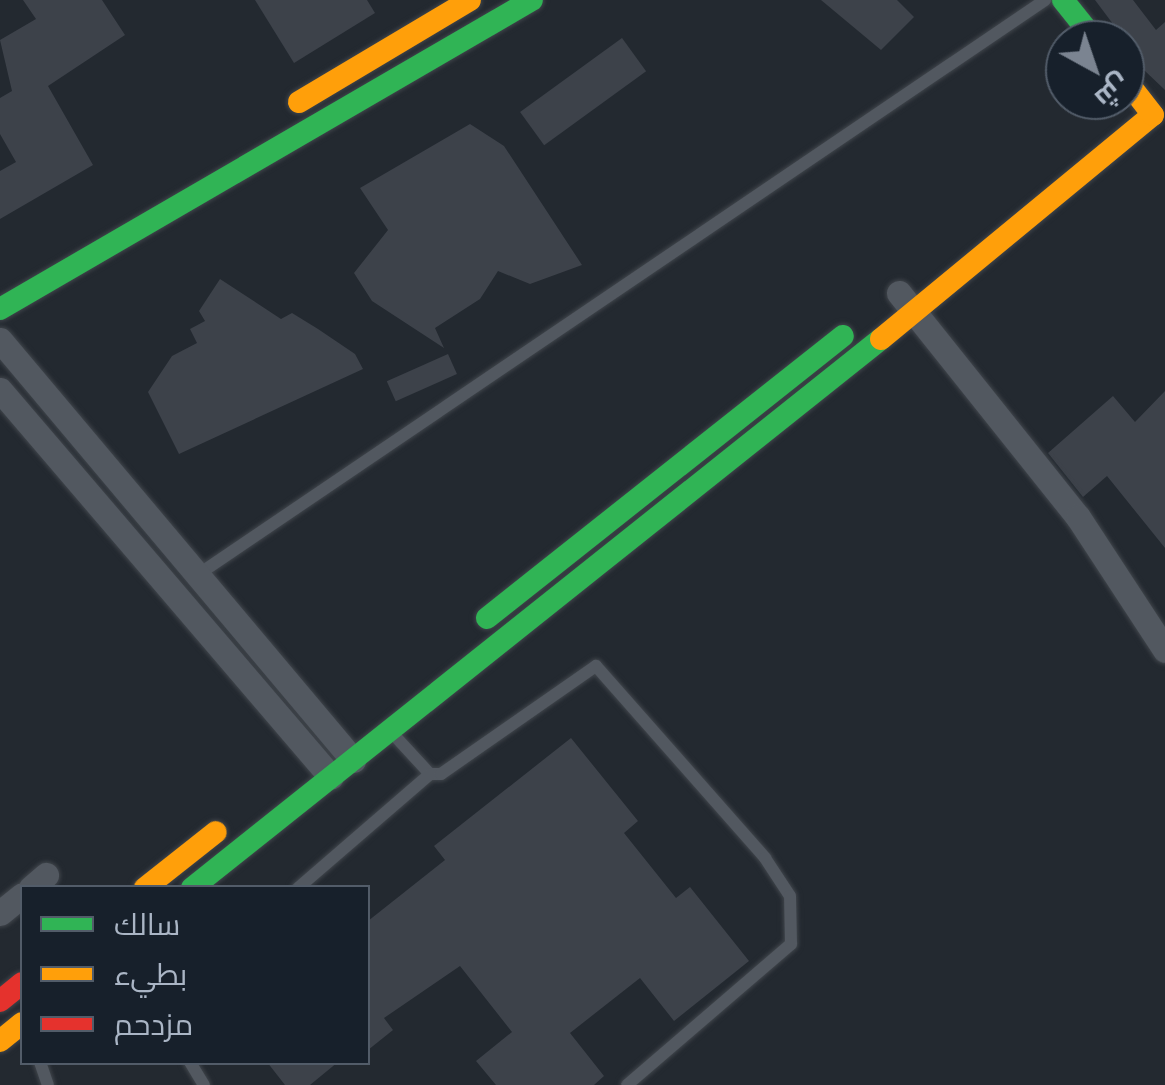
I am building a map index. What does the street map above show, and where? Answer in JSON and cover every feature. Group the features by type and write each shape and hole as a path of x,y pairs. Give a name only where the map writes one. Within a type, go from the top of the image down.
{"main road":[{"path":"269,120 470,0"},
{"path":"0,309 532,0"},
{"path":"1064,0 1080,20"},
{"path":"196,885 660,521 1161,117"},
{"path":"472,630 899,292 1092,120"},
{"path":"0,280 84,230"},
{"path":"640,497 660,521"},
{"path":"305,762 342,732"},
{"path":"149,885 236,816"},
{"path":"0,1001 20,985"}],"street":[{"path":"899,292 1078,517 1165,650"},
{"path":"0,340 196,576 342,732 353,760"},
{"path":"0,390 305,762 331,777"},
{"path":"170,594 196,576"},
{"path":"0,913 20,896"}],"lane":[{"path":"196,576 1044,0"},
{"path":"301,885 430,774 441,774 596,666 790,896 791,944 627,1085"},
{"path":"390,731 430,774"}],"building":[{"path":"23,0 102,0 125,35 48,86 93,165 0,219 0,171 16,162 0,134 0,98 12,91 0,40 36,19"},
{"path":"255,0 367,0 375,13 294,63"},
{"path":"821,0 897,0 914,17 881,50"},
{"path":"1095,0 1133,0 1156,30 1165,22 1165,90 1145,71 1145,20 1110,20"},
{"path":"622,38 646,71 544,145 520,112"},
{"path":"470,124 504,146 582,265 530,284 498,271 480,299 435,328 444,348 372,301 354,273 388,230 360,188"},
{"path":"220,279 281,319 292,313 318,329 355,354 363,369 179,454 148,392 172,356 197,343 190,329 205,321 199,311"},
{"path":"448,354 457,374 396,401 387,381"},
{"path":"1165,391 1165,548 1107,476 1083,497 1048,453 1113,396 1135,422"},
{"path":"571,738 638,821 624,833 676,898 690,887 749,961 674,1021 640,978 570,1033 604,1076 594,1085 496,1085 476,1061 512,1032 460,966 384,1018 393,1030 370,1048 370,919 445,860 434,846"},
{"path":"269,1065 334,1065 310,1085 285,1085"}],"traffic: fast":[{"path":"0,309 532,0"},
{"path":"1063,0 1079,20"},
{"path":"487,618 843,336"},
{"path":"196,885 881,339"}],"traffic: slow":[{"path":"299,102 470,0"},
{"path":"881,339 1153,115 1145,105"},
{"path":"149,885 216,832"},
{"path":"0,1041 20,1025"}],"traffic: jam":[{"path":"0,1001 20,985"}]}
